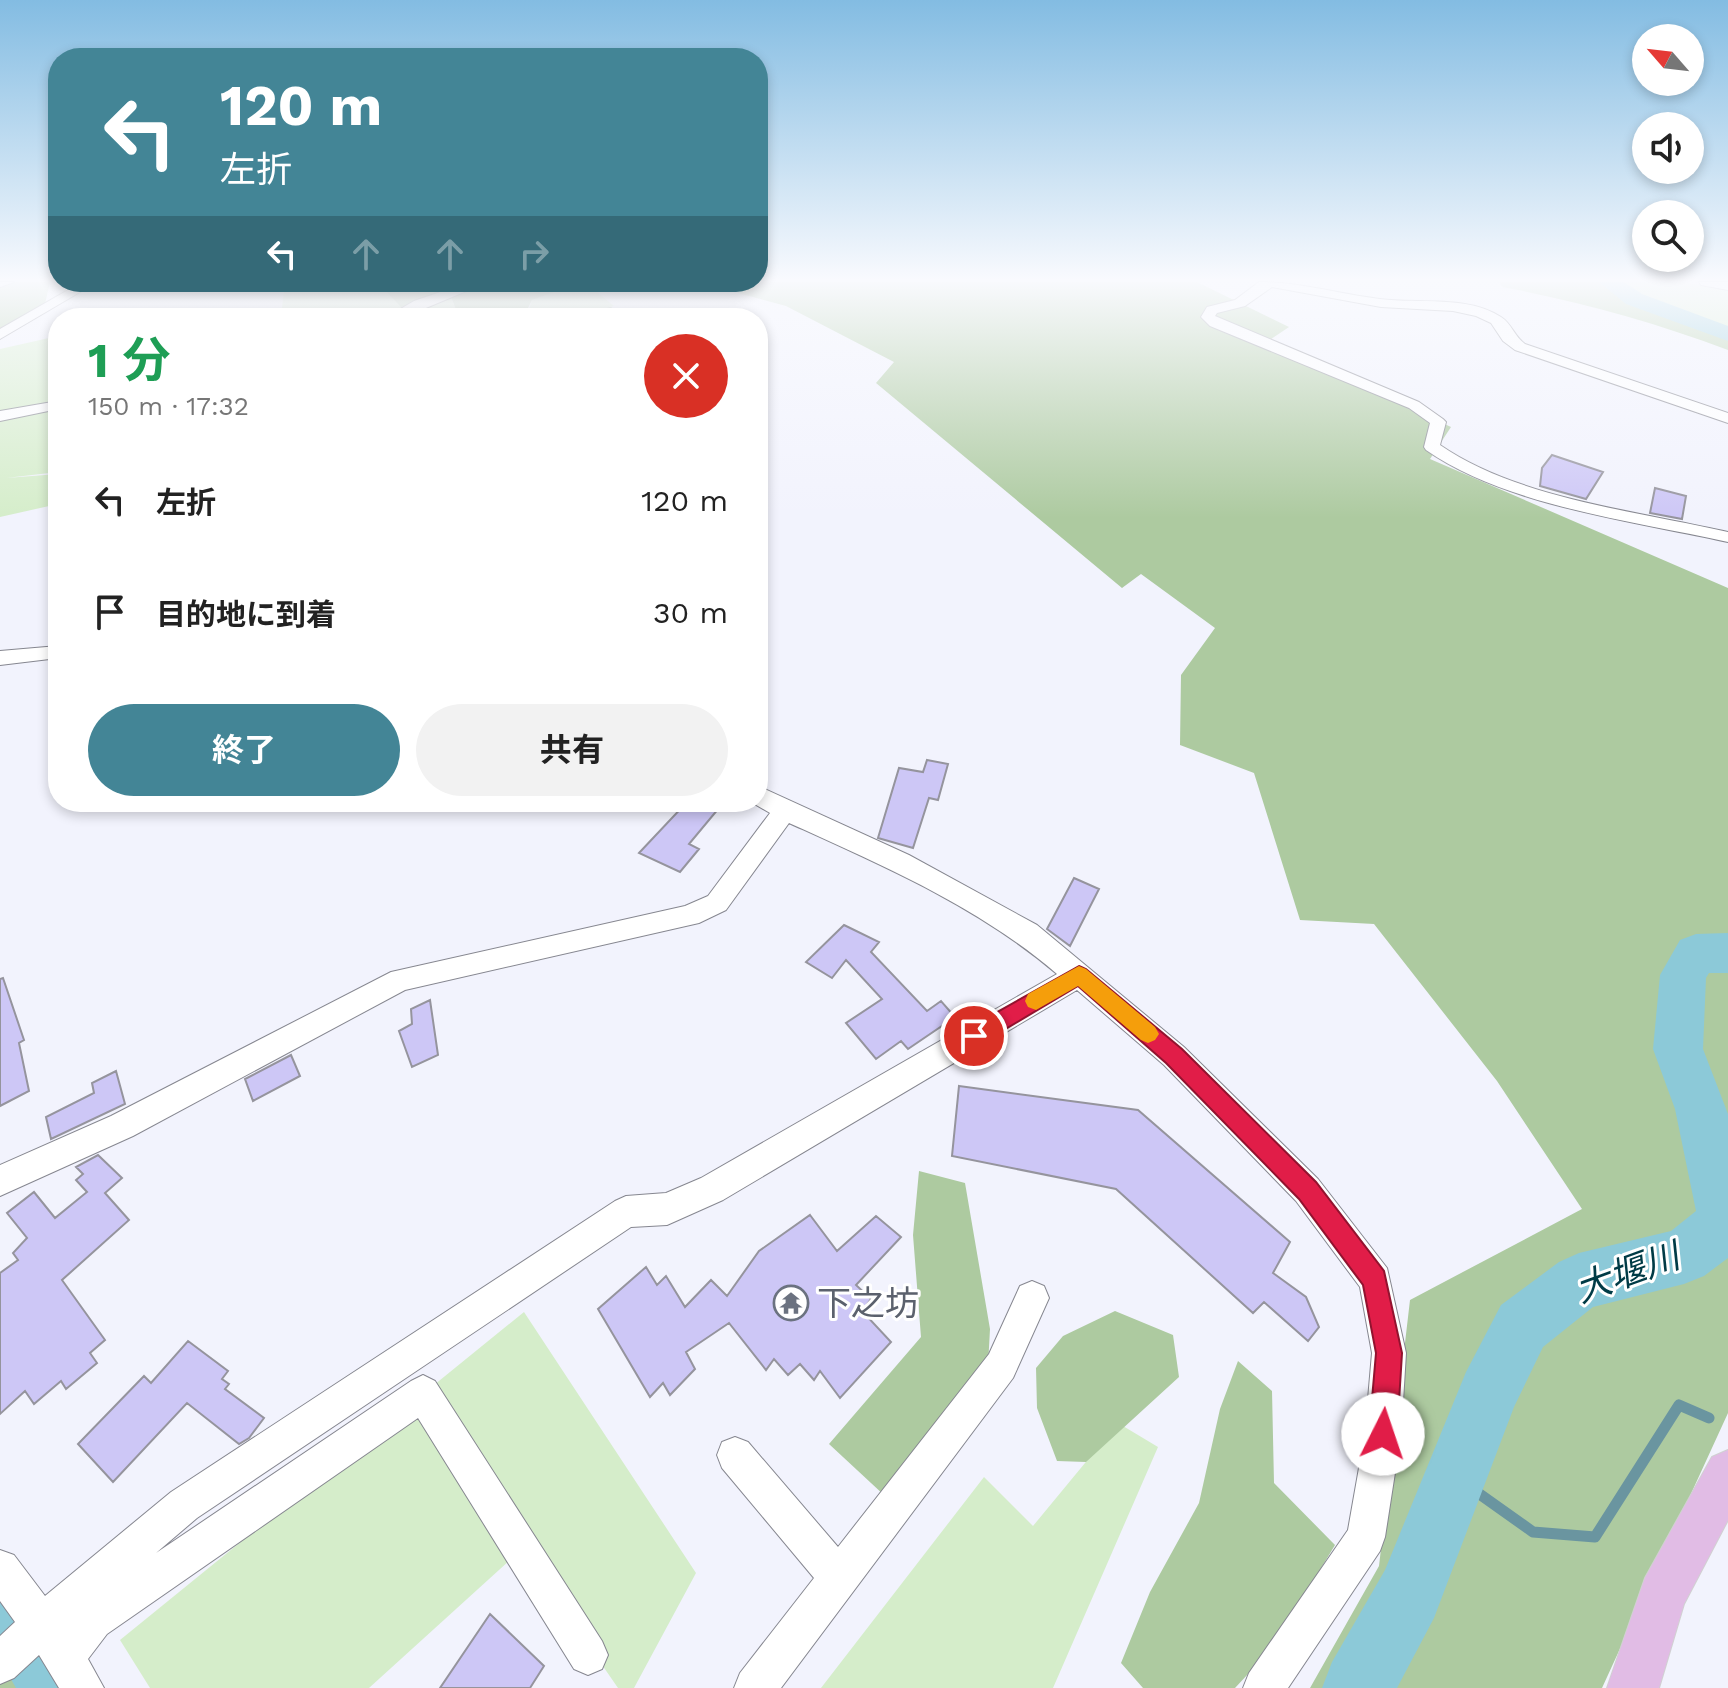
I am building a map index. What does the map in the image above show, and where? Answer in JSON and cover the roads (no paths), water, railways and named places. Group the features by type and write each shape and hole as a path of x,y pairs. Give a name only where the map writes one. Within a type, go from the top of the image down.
{"main road":[{"path":"1633,1688 1662,1595 1728,1473"}],"street":[{"path":"1307,361 1414,405 1438,422 1432,447 1452,462 1472,471 1532,491 1728,537"},
{"path":"1560,361 1728,418"},
{"path":"0,416 48,407"},
{"path":"0,658 48,653"},
{"path":"768,801 900,862 1028,933 1174,1056 1307,1190 1375,1280 1389,1353 1383,1434 1366,1537 1264,1688"},
{"path":"0,1181 122,1126 400,980 690,916 717,903 785,811"},
{"path":"1,1663 56,1650 86,1608 184,1505 626,1212 667,1209 712,1189 1079,975"},
{"path":"755,1688 1001,1366 1032,1298"},
{"path":"86,1608 423,1393 588,1655"},
{"path":"735,1455 839,1578"},
{"path":"0,1569 56,1650"}],"waterway":[{"name":"大堰川","path":"1358,1688 1410,1594 1488,1394 1522,1326 1579,1282 1684,1256 1710,1237 1725,1219 1701,1109 1678,1049 1683,975 1696,954 1728,953"},
{"path":"1457,1478 1533,1532 1595,1537 1679,1405 1709,1418"},
{"name":"大堰川","path":"0,1609 16,1620 56,1688"}],"place":[{"name":"下之坊","path":"791,1303"}]}
